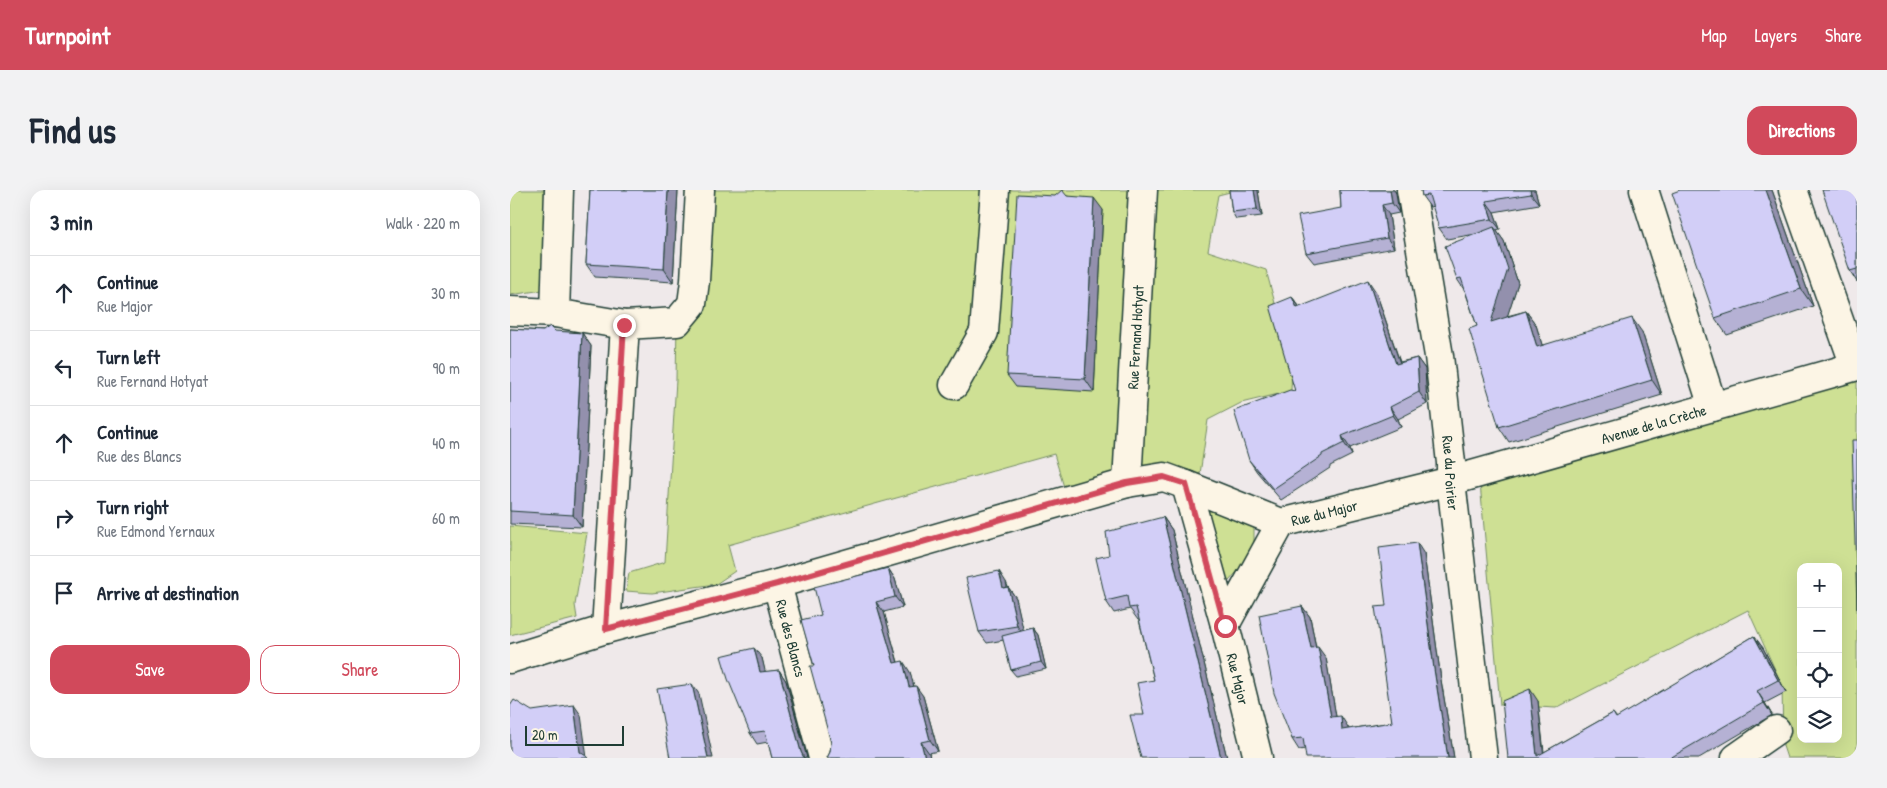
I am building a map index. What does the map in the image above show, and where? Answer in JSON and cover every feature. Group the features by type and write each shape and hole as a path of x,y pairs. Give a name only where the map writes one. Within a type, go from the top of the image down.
{"street":[{"path":"555,313 559,190"},
{"path":"510,311 555,313 624,325 677,322 692,304 700,190"},
{"path":"954,385 984,332 995,190"},
{"name":"Rue Fernand Hotyat","path":"1127,483 1143,190"},
{"name":"Rue du Poirier","path":"1411,190 1439,356 1451,463 1451,481 1483,758"},
{"path":"1644,190 1713,407"},
{"path":"1793,190 1856,366"},
{"path":"606,629 624,325"},
{"name":"Avenue de la Crèche","path":"1451,481 1856,366"},
{"path":"777,584 1127,483 1164,477 1186,484 1281,523"},
{"name":"Rue du Major","path":"1225,626 1281,523 1451,481"},
{"name":"Rue Major","path":"1186,484 1225,626 1258,758"},
{"name":"Rue des Blancs","path":"510,659 606,629 777,584 823,758"},
{"path":"1736,758 1776,730"}],"green space":[{"path":"510,190 559,190 543,290 510,295"},
{"path":"685,190 1238,190 1218,195 1208,251 1266,270 1292,366 1291,391 1241,403 1208,420 1200,474 1139,470 1064,487 1054,454 728,545 735,571 716,584 652,593 626,591 629,573 665,562 676,380 677,322 684,295"},
{"path":"1857,362 1857,758 1787,758 1783,746 1782,685 1748,610 1556,708 1500,705 1480,483"},
{"path":"1192,506 1254,520 1254,552 1217,595"},
{"path":"510,526 587,533 575,605 577,618 510,635"}],"building":[{"path":"590,190 668,190 664,269 586,264"},
{"path":"1062,190 1067,196 1094,198 1085,379 1007,375 1017,194 1055,196"},
{"path":"1229,190 1254,190 1257,209 1232,212"},
{"path":"1340,190 1390,190 1392,203 1382,205 1387,238 1306,253 1298,216 1341,208"},
{"path":"1421,190 1530,190 1531,194 1486,201 1492,219 1439,228 1429,195 1422,196"},
{"path":"1680,190 1766,190 1801,289 1715,318 1672,193"},
{"path":"1822,190 1857,190 1857,269 1850,271"},
{"path":"1494,227 1508,269 1491,322 1526,311 1537,347 1632,318 1652,380 1499,427 1469,329 1477,326 1461,278 1457,279 1445,246"},
{"path":"1368,280 1396,364 1417,358 1419,392 1390,407 1393,415 1342,436 1344,443 1322,454 1322,456 1273,489 1249,460 1234,411 1290,390 1295,391 1270,306 1292,297 1297,308"},
{"path":"550,326 555,331 582,333 573,515 510,511 510,329 543,331"},
{"path":"1852,440 1857,440 1857,609"},
{"path":"1163,517 1221,758 1141,758 1130,715 1144,715 1137,683 1154,680 1136,607 1129,608 1127,596 1106,601 1096,558 1109,555 1106,532"},
{"path":"1417,543 1448,758 1306,758 1303,738 1292,739 1274,693 1259,615 1302,606 1311,648 1318,647 1331,717 1341,716 1342,730 1392,722 1375,607 1386,606 1379,548"},
{"path":"888,568 895,597 876,602 894,663 903,661 909,687 916,686 930,740 921,742 925,758 827,758 831,743 810,666 814,666 801,620 821,615 814,587"},
{"path":"999,571 1003,588 1008,587 1017,626 979,632 966,578"},
{"path":"1033,628 1041,662 1011,670 1002,636"},
{"path":"1754,636 1778,680 1757,691 1764,703 1670,758 1508,758 1502,701 1530,689 1537,756 1613,713 1616,718"},
{"path":"754,648 760,672 779,670 804,758 772,758 765,731 750,733 728,679 721,656"},
{"path":"692,684 708,758 670,758 657,689"},
{"path":"514,700 532,711 574,705 580,752 589,758 510,758 510,706"}],"route":[{"path":"624,325 606,629 777,584 1127,483 1164,477 1186,484 1225,626"}]}
